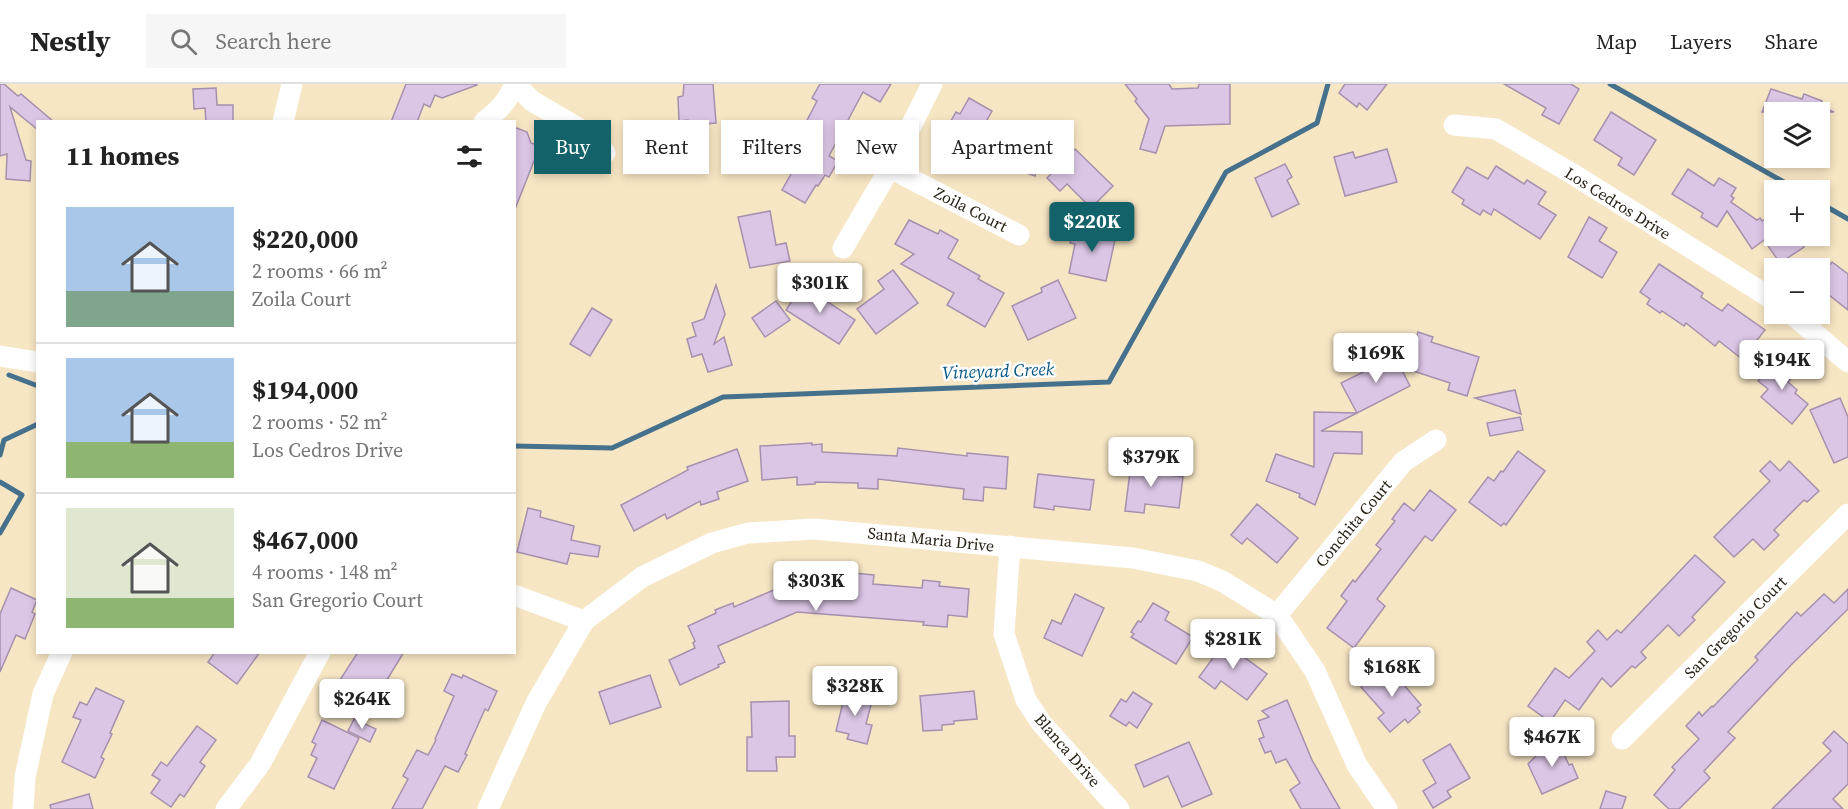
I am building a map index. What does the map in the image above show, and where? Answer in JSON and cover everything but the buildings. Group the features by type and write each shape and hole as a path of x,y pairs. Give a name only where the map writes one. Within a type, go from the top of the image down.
{"street":[{"path":"283,120 292,84"},
{"path":"486,120 504,105 515,84 532,101 564,120"},
{"path":"914,120 932,84"},
{"name":"Los Cedros Drive","path":"1454,125 1496,129 1764,294"},
{"path":"843,248 886,174"},
{"name":"Zoila Court","path":"902,174 1019,235"},
{"path":"1804,324 1848,362"},
{"path":"0,357 36,362"},
{"name":"Conchita Court","path":"1277,615 1403,462 1436,440"},
{"name":"San Gregorio Court","path":"1622,740 1848,514"},
{"name":"Santa Maria Drive","path":"488,809 536,703 584,621 642,577 712,543 748,533 814,529 1133,558 1198,572 1222,581 1277,615 1315,671 1357,765 1387,809"},
{"name":"Blanca Drive","path":"1010,546 1004,634 1026,700 1042,724 1119,809"},
{"path":"516,596 584,621"},
{"path":"23,809 25,777 43,694 61,654"},
{"path":"226,809 260,764 319,654"}],"waterway":[{"name":"Vineyard Creek","path":"516,446 612,448 723,397 1109,382 1226,172 1317,123 1328,84"},
{"name":"Vineyard Creek","path":"1610,84 1780,180"},
{"name":"Vineyard Creek","path":"1830,209 1848,219"},
{"name":"Vineyard Creek","path":"9,375 36,385"},
{"path":"0,455 4,440 36,425"},
{"path":"0,482 22,495 0,533"}]}
